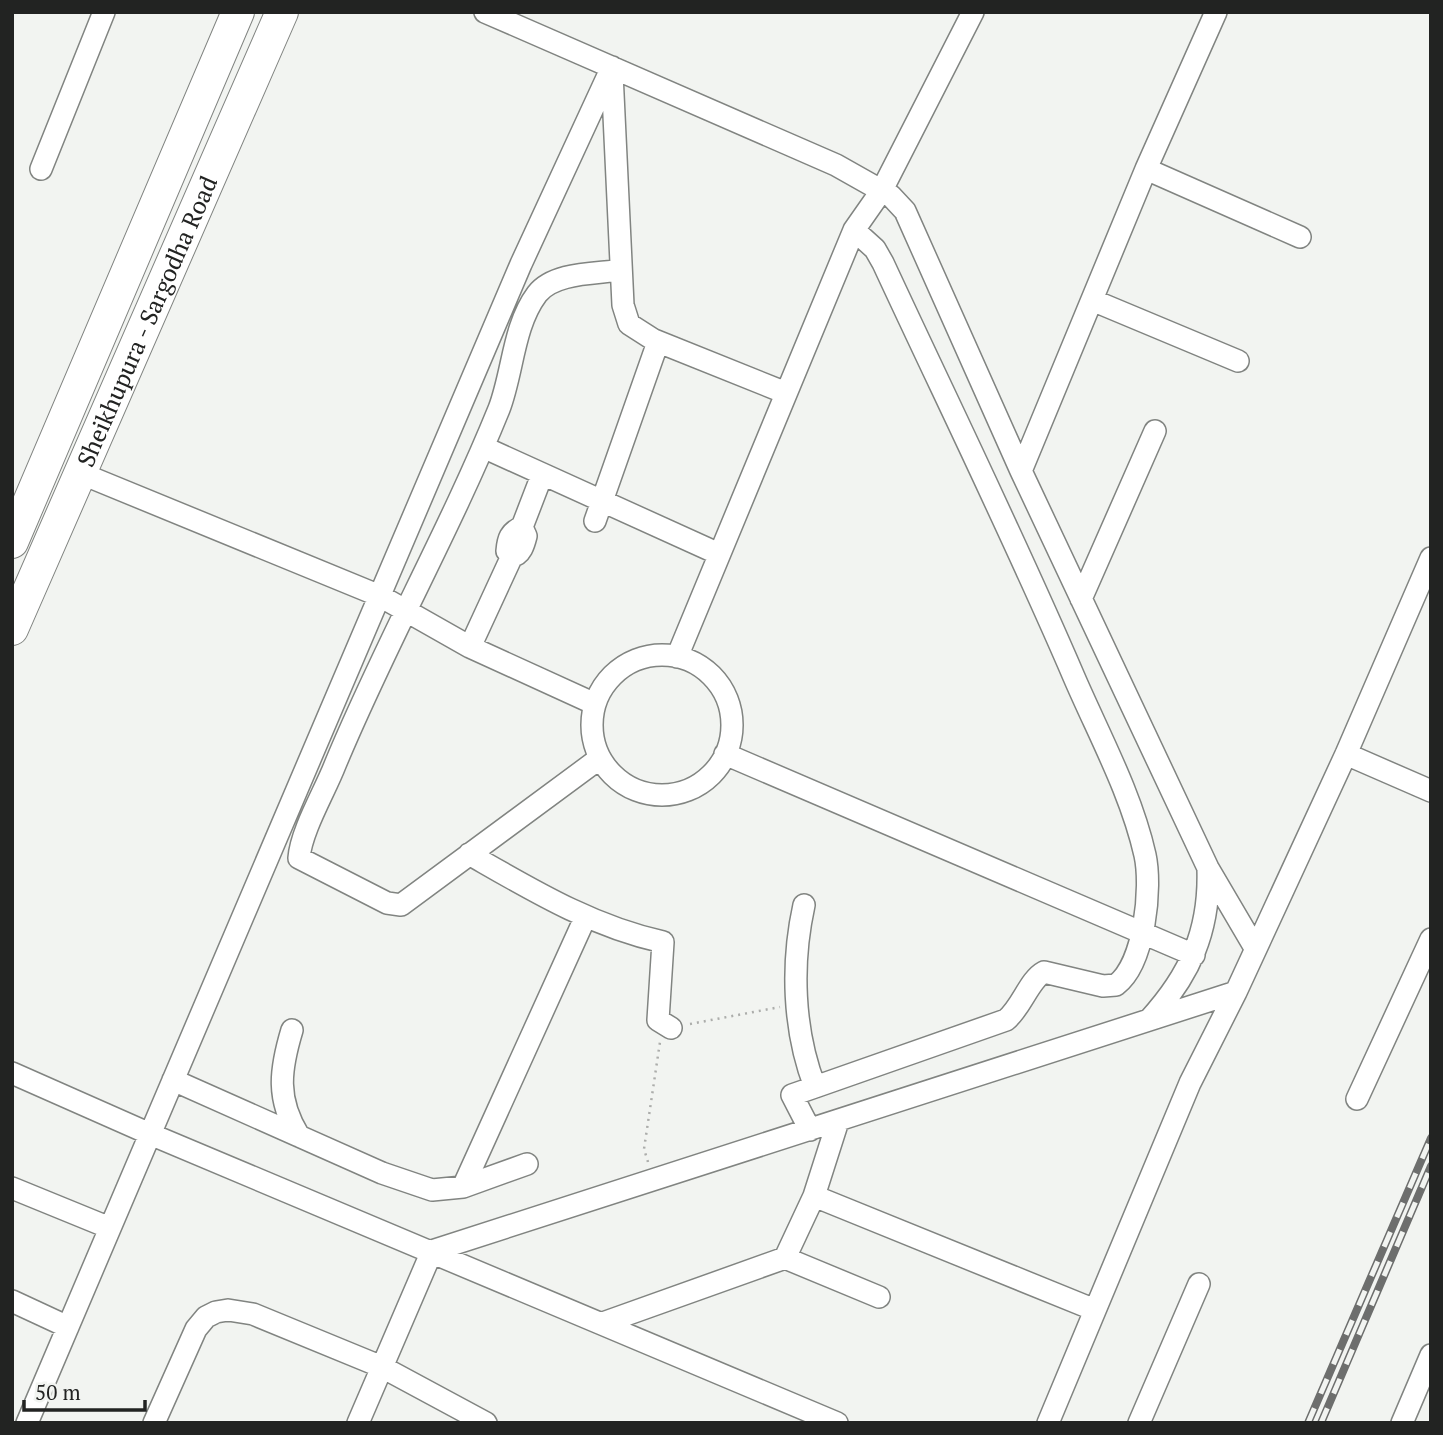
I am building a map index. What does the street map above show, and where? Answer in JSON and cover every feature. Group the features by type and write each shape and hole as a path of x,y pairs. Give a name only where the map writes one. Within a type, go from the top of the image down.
{"highway":[{"name":"Sheikhupura - Sargodha Road","path":"12,542 238,12"},
{"name":"Sheikhupura - Sargodha Road","path":"12,629 21,584 79,473 282,12"}],"street":[{"path":"41,169 104,12"},
{"path":"485,12 836,165 897,202 912,223 1021,471 1208,868 1255,948"},
{"path":"677,657 854,230 881,190 973,12"},
{"path":"1021,471 1146,169 1216,12"},
{"path":"612,67 623,305 629,324 657,341 786,393"},
{"path":"22,1420 68,1327 521,264 612,67"},
{"path":"1146,169 1300,237"},
{"path":"810,1130 792,1095 1006,1020 1021,1007 1034,981 1044,972 1102,986 1116,985 1125,975 1142,932 1149,884 1145,855 1125,791 1035,585 883,263 875,249 854,230"},
{"path":"600,758 404,903 394,906 299,858 360,704 406,614 502,402 526,315 537,294 549,283 565,278 621,270"},
{"path":"1092,300 1238,361"},
{"path":"599,511 657,341"},
{"path":"1081,599 1155,431"},
{"path":"483,447 542,475 599,511 719,554"},
{"path":"79,473 380,596 406,614 470,647 595,704"},
{"path":"470,647 512,556 519,553 523,545 526,530 522,527 542,475"},
{"path":"1048,1423 1190,1083 1236,992 1346,754 1431,558"},
{"path":"655,656 677,657 701,667 723,691 731,722 725,754 717,768 699,784 677,794 660,795 629,787 616,778 600,758 593,736 595,704 607,683 624,666 655,656"},
{"path":"725,754 1194,955"},
{"path":"1346,754 1431,791"},
{"path":"469,854 585,918 612,929 663,942 658,1020 671,1028"},
{"path":"1147,1022 1176,987 1194,955 1206,919 1208,868"},
{"path":"804,905 799,925 797,1003 803,1056 814,1087"},
{"path":"463,1187 585,918"},
{"path":"1357,1099 1431,939"},
{"path":"358,1423 432,1251 1236,992"},
{"path":"292,1030 284,1063 283,1096 288,1117 299,1136"},
{"path":"12,1073 149,1134 837,1423"},
{"path":"173,1080 407,1183 432,1190 463,1187 527,1164"},
{"path":"785,1258 814,1196 838,1121"},
{"path":"12,1188 110,1228"},
{"path":"814,1196 1095,1310"},
{"path":"603,1323 785,1258 879,1297"},
{"path":"1139,1423 1199,1284"},
{"path":"12,1301 68,1327"},
{"path":"154,1423 196,1329 206,1317 228,1310 254,1314 382,1367 486,1423"},
{"path":"1405,1417 1431,1355"},
{"path":"1405,1417 1431,1399"}],"path":[{"path":"653,1180 644,1149 659,1042 670,1034 671,1028 797,1003"}],"railway":[{"path":"1308,1423 1431,1138"},
{"path":"1321,1423 1431,1166"}]}
